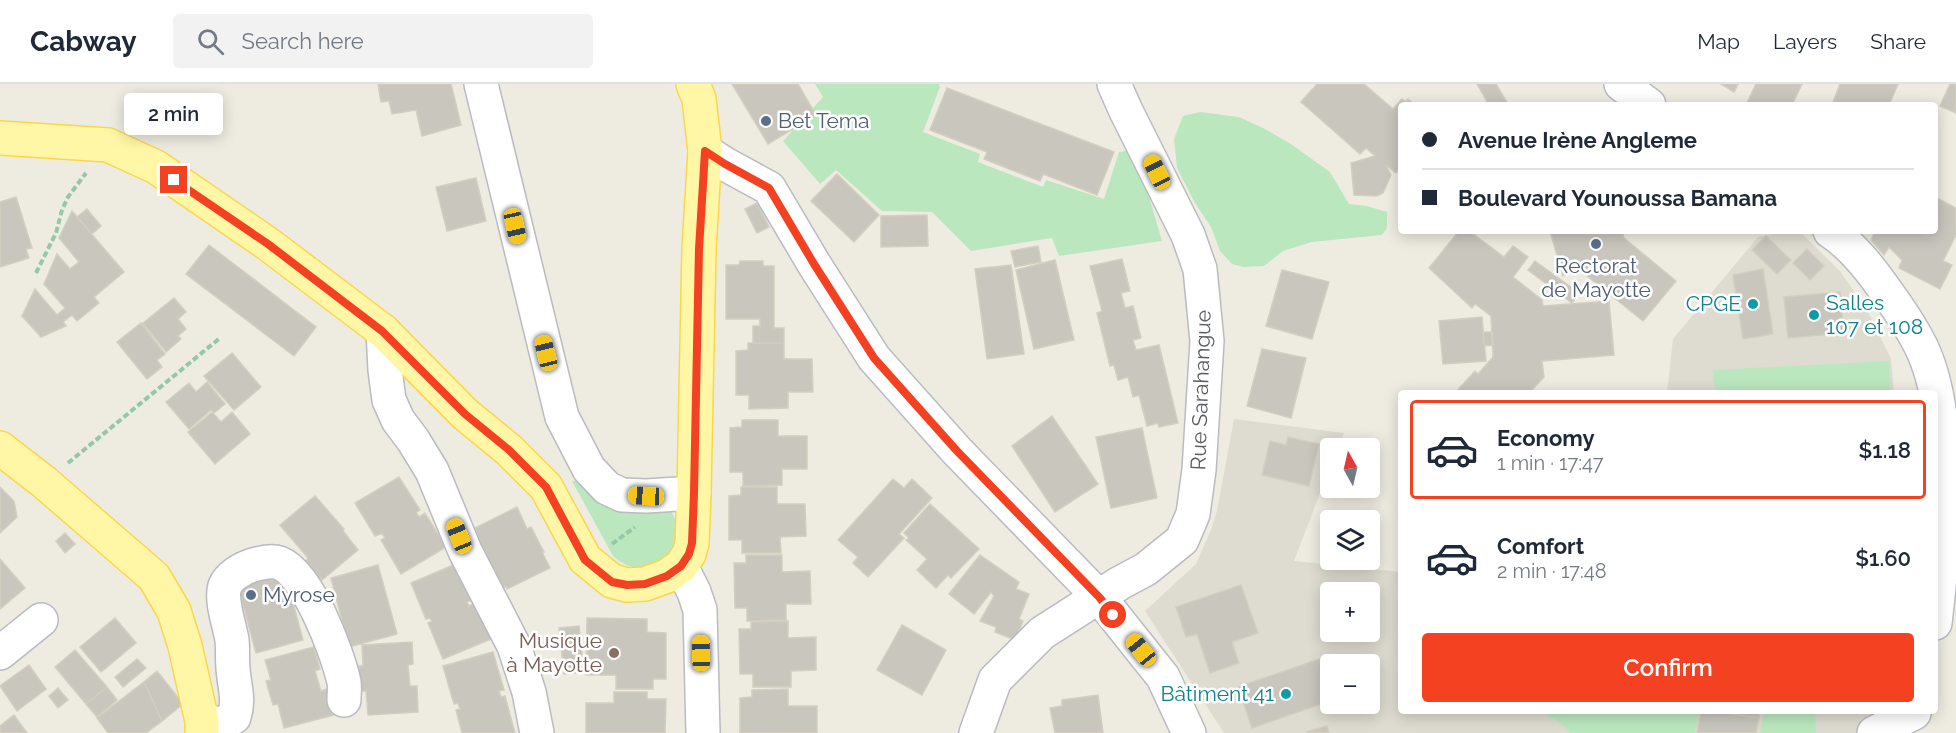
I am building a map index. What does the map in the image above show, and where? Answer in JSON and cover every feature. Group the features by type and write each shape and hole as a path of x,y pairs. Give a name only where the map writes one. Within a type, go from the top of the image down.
{"main road":[{"path":"0,138 108,145 156,167 268,244 382,331 465,414 509,450 546,487 585,560 612,582 627,585 645,584 667,576 681,566 689,554 692,543 699,249 705,151 699,99 693,84"},
{"path":"0,448 44,482 154,577 174,611 185,646 202,727"}],"street":[{"path":"481,84 562,417 589,469 607,488 622,495 694,493"},
{"name":"Rue Sarahangue","path":"976,733 995,680 1042,633 1146,569 1182,540 1193,514 1199,470 1207,341 1200,269 1188,235 1114,84"},
{"path":"1621,84 1645,102"},
{"path":"705,151 769,188 874,358 957,451 1100,598 1163,677 1189,733"},
{"path":"1835,234 1844,240 1875,276 1902,314 1924,352 1946,381 1944,551 1938,599"},
{"path":"382,331 389,400 398,420 414,440 432,471 465,551 514,646 529,692 537,733"},
{"path":"202,727 222,724 234,717 238,703 233,676 233,643 224,587 230,578 245,567 262,562 277,562 299,578 320,615 338,660 345,684 344,700"},
{"path":"681,566 700,610 703,733"},
{"path":"0,653 41,620"},
{"path":"1874,733 1912,719"}],"path":[{"path":"36,273 56,234 68,197 108,145"},
{"path":"44,482 220,338"},
{"path":"578,547 594,540 611,544 640,525"}],"shaded area":[{"path":"1774,234 1802,234 1839,270 1866,308 1891,359 1894,390 1667,390 1673,339 1758,237"},
{"path":"1234,419 1344,433 1342,438 1320,438 1320,493 1294,561 1320,564 1320,570 1398,572 1398,714 1904,714 1898,733 1224,733 1145,611 1196,564 1217,511"}],"green space":[{"path":"815,84 939,84 940,87 923,132 980,154 978,162 1043,187 1046,180 1104,199 1119,152 1135,149 1162,241 1059,256 1052,238 971,251 932,212 882,211 836,170 820,184 783,141 823,97"},
{"path":"1200,112 1239,117 1291,144 1330,172 1349,204 1387,212 1387,228 1382,235 1312,242 1283,251 1264,266 1243,267 1232,264 1220,251 1211,227 1195,203 1177,168 1174,139 1183,116"},
{"path":"1889,361 1890,390 1715,390 1713,370"},
{"path":"582,480 671,511 677,525 677,539 672,551 664,560 653,566 640,568 626,565 613,556 572,481"},
{"path":"1546,714 1698,714 1695,733 1570,733"},
{"path":"1763,714 1815,714 1816,733 1760,733"}],"building":[{"path":"378,84 451,84 461,125 422,136 416,110 392,114 389,101 381,102"},
{"path":"732,84 798,84 816,115 768,144"},
{"path":"1317,84 1364,84 1393,109 1398,103 1398,171 1396,173 1386,165 1391,175 1383,193 1377,196 1354,195 1351,163 1375,156 1366,148 1360,154 1301,102"},
{"path":"1477,84 1496,84 1507,102 1487,102"},
{"path":"1721,84 1738,84 1734,92"},
{"path":"1756,84 1802,84 1793,102 1747,102"},
{"path":"1840,84 1898,84 1890,102 1833,102"},
{"path":"1950,84 1956,84 1956,113 1940,106"},
{"path":"947,88 1114,152 1097,195 1043,174 1040,181 984,159 987,152 930,130"},
{"path":"837,174 879,215 854,242 811,201"},
{"path":"476,178 486,221 447,231 436,187"},
{"path":"16,197 32,248 26,249 29,258 0,267 0,202"},
{"path":"1938,199 1956,208 1956,235 1943,261 1952,265 1940,289 1899,268 1902,260 1889,247 1884,255 1871,240 1874,234 1938,234"},
{"path":"757,203 769,227 757,233 745,209"},
{"path":"87,209 101,226 92,234 77,217"},
{"path":"72,211 124,272 94,297 99,303 77,321 72,315 63,322 66,326 41,337 22,316 35,289 57,315 65,308 44,284 57,254 70,269 79,262 59,238"},
{"path":"927,215 928,246 881,247 881,216"},
{"path":"1457,234 1473,234 1504,257 1513,246 1528,257 1513,277 1542,300 1543,306 1609,301 1614,355 1542,361 1544,377 1532,390 1458,390 1475,371 1478,374 1493,357 1491,316 1475,304 1472,308 1429,268"},
{"path":"1551,234 1623,234 1624,238 1676,281 1643,321 1576,267 1563,276"},
{"path":"1766,236 1791,260 1777,274 1752,250"},
{"path":"209,245 316,327 294,356 186,274"},
{"path":"1038,246 1041,262 1015,267 1011,251"},
{"path":"1807,249 1824,266 1810,280 1793,263"},
{"path":"1122,259 1130,291 1121,293 1125,308 1133,306 1141,338 1133,340 1136,350 1159,345 1178,423 1159,427 1158,423 1147,426 1139,395 1133,397 1128,377 1118,380 1114,365 1110,366 1097,313 1102,311 1090,266"},
{"path":"1055,260 1074,340 1034,349 1016,270"},
{"path":"740,261 763,261 763,266 774,266 774,328 784,328 784,343 753,343 753,326 760,326 760,319 726,319 726,265 739,265"},
{"path":"1535,261 1579,293 1572,303 1528,270"},
{"path":"1011,265 1024,354 987,359 975,269"},
{"name":"CPGE","path":"1763,269 1773,334 1743,339 1733,275"},
{"path":"1282,270 1329,282 1312,339 1266,326"},
{"name":"Salles 107 et 108","path":"1840,292 1844,333 1788,338 1784,297"},
{"path":"174,298 186,312 178,319 186,329 178,336 181,339 166,352 143,323"},
{"path":"1482,317 1486,361 1443,364 1439,321"},
{"path":"141,323 165,354 157,360 162,367 147,379 117,342"},
{"path":"1483,332 1492,332 1493,345 1484,346"},
{"path":"748,343 784,343 784,359 812,359 813,392 788,392 788,408 749,409 749,395 736,395 736,351 748,350"},
{"path":"1262,349 1306,358 1291,418 1247,406"},
{"path":"232,353 261,387 234,410 204,376"},
{"path":"207,382 225,404 214,413 211,410 189,429 166,402 189,383 196,392"},
{"path":"212,412 221,422 232,412 250,434 215,464 188,432"},
{"path":"1052,416 1098,484 1055,512 1012,446"},
{"path":"742,420 778,420 778,436 807,436 807,469 782,469 782,485 743,486 743,472 730,472 730,428 742,427"},
{"path":"1142,428 1157,498 1111,508 1096,437"},
{"path":"1288,437 1319,444 1309,486 1262,475 1270,441 1286,445"},
{"path":"399,477 420,510 416,512 419,517 425,513 446,547 401,574 381,540 385,538 382,533 375,536 355,503"},
{"path":"893,479 904,488 912,479 932,498 899,534 904,538 868,577 853,563 858,557 838,540"},
{"path":"0,487 14,501 17,517 0,533"},
{"path":"741,487 777,487 777,504 805,504 806,536 780,537 781,553 742,553 742,540 729,540 729,496 741,495"},
{"path":"315,496 344,529 343,531 358,550 322,580 306,561 308,558 280,525"},
{"path":"930,504 979,549 951,578 948,575 936,588 917,570 927,559 906,540 909,538 904,533"},
{"path":"517,507 527,529 531,527 550,568 507,589 506,586 497,591 469,537 477,533 475,528"},
{"path":"65,533 75,544 65,553 56,541"},
{"path":"746,555 782,555 782,572 810,571 811,604 786,604 786,620 747,621 747,608 735,608 734,563 746,563"},
{"path":"980,555 1019,582 1016,589 1029,594 1019,619 1023,621 1015,640 995,632 996,627 980,621 994,596 991,592 974,614 949,594"},
{"path":"0,559 25,588 0,609"},
{"path":"458,563 474,599 467,602 469,606 475,603 491,639 443,659 428,623 432,621 430,618 426,619 411,583"},
{"path":"378,565 397,634 349,647 331,578"},
{"path":"285,573 303,640 256,653 238,586"},
{"path":"1241,585 1258,633 1232,642 1239,663 1210,673 1197,634 1186,637 1176,607"},
{"path":"115,618 136,643 101,672 80,647"},
{"path":"587,618 647,619 647,632 666,633 666,679 653,679 653,689 616,689 616,675 586,675"},
{"path":"788,621 788,638 816,637 816,670 791,671 791,687 753,687 753,674 740,674 739,629 751,629 751,622"},
{"path":"902,625 946,650 922,695 877,670"},
{"path":"579,626 584,672 564,674 559,628"},
{"path":"412,642 413,664 408,665 410,686 417,686 418,712 368,715 366,691 360,691 359,666 363,666 362,645"},
{"path":"314,647 320,669 315,671 321,691 327,689 334,715 284,728 278,704 273,705 266,681 271,680 265,660"},
{"path":"75,650 107,687 86,704 55,667"},
{"path":"493,652 504,690 499,691 501,697 505,696 515,733 462,733 456,710 460,709 458,703 454,704 443,666"},
{"path":"137,659 146,668 123,687 115,677"},
{"name":"Bâtiment 41","path":"1320,659 1320,704 1252,728 1238,687"},
{"path":"29,665 46,689 17,711 0,686"},
{"path":"157,671 183,704 162,721 144,682"},
{"path":"144,682 162,721 146,733 108,733 97,718"},
{"path":"107,687 117,700 97,717 86,704"},
{"path":"58,688 68,700 58,708 49,696"},
{"path":"788,689 788,706 817,706 817,733 740,733 740,698 752,697 752,690"},
{"path":"614,692 647,692 647,699 666,699 665,733 586,733 586,703 614,703"},
{"path":"1098,695 1103,733 1055,733 1050,708 1062,706 1062,700"},
{"path":"1700,714 1733,714 1759,718 1756,733 1697,733"},
{"path":"1733,714 1760,714 1759,718"},
{"path":"14,715 27,733 0,733 0,726"},
{"path":"1327,726 1329,733 1306,732"}],"place":[{"name":"Bet Tema","path":"766,121"},
{"name":"Rectorat de Mayotte","path":"1596,244"},
{"name":"CPGE","path":"1753,304"},
{"name":"Salles 107 et 108","path":"1814,315"},
{"name":"Myrose","path":"251,595"},
{"name":"Musique à Mayotte","path":"614,653"},
{"name":"Bâtiment 41","path":"1286,694"}],"route":[{"path":"174,180 268,244 382,331 465,414 509,450 546,487 585,560 612,582 627,585 645,584 667,576 681,566 689,554 692,543 699,249 705,151 769,188 874,358 957,451 1100,598 1113,615"}]}
